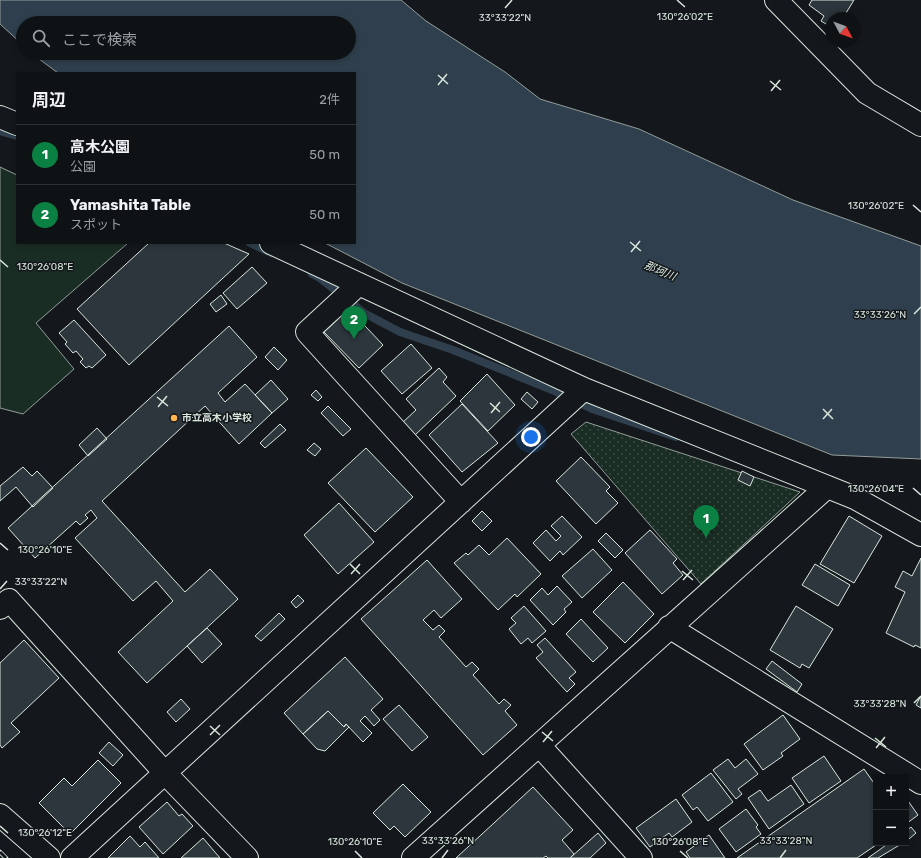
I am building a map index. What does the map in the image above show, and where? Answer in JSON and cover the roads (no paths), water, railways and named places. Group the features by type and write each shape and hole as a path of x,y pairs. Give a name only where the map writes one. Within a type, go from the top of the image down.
{"street":[{"path":"776,0 867,92 921,125"},
{"path":"0,117 16,124"},
{"path":"273,244 584,390 855,498 921,535"},
{"path":"358,284 307,332 461,502"},
{"path":"72,858 584,390"},
{"path":"413,858 827,486"},
{"path":"0,608 9,600 165,773 247,858"},
{"path":"669,628 921,783"},
{"path":"539,745 641,858"},
{"path":"0,815 49,858"}],"water":[{"name":"那珂川","path":"0,0 401,0 426,21 505,72 540,99 639,129 793,200 921,246 921,459 832,455 402,283 327,244 356,244 356,72 57,72 40,60 356,60 356,16 16,16 16,39 0,24"}],"waterway":[{"path":"0,131 16,136"},
{"path":"252,244 271,253"},
{"path":"312,274 320,278 364,313 400,332 453,350 552,390 592,409 676,437"}],"railway":[{"path":"0,852 6,858"}],"place":[{"name":"Yamashita Table","path":"354,339"},
{"name":"市立高木小学校","path":"174,418"},
{"name":"高木公園","path":"706,538"}]}
